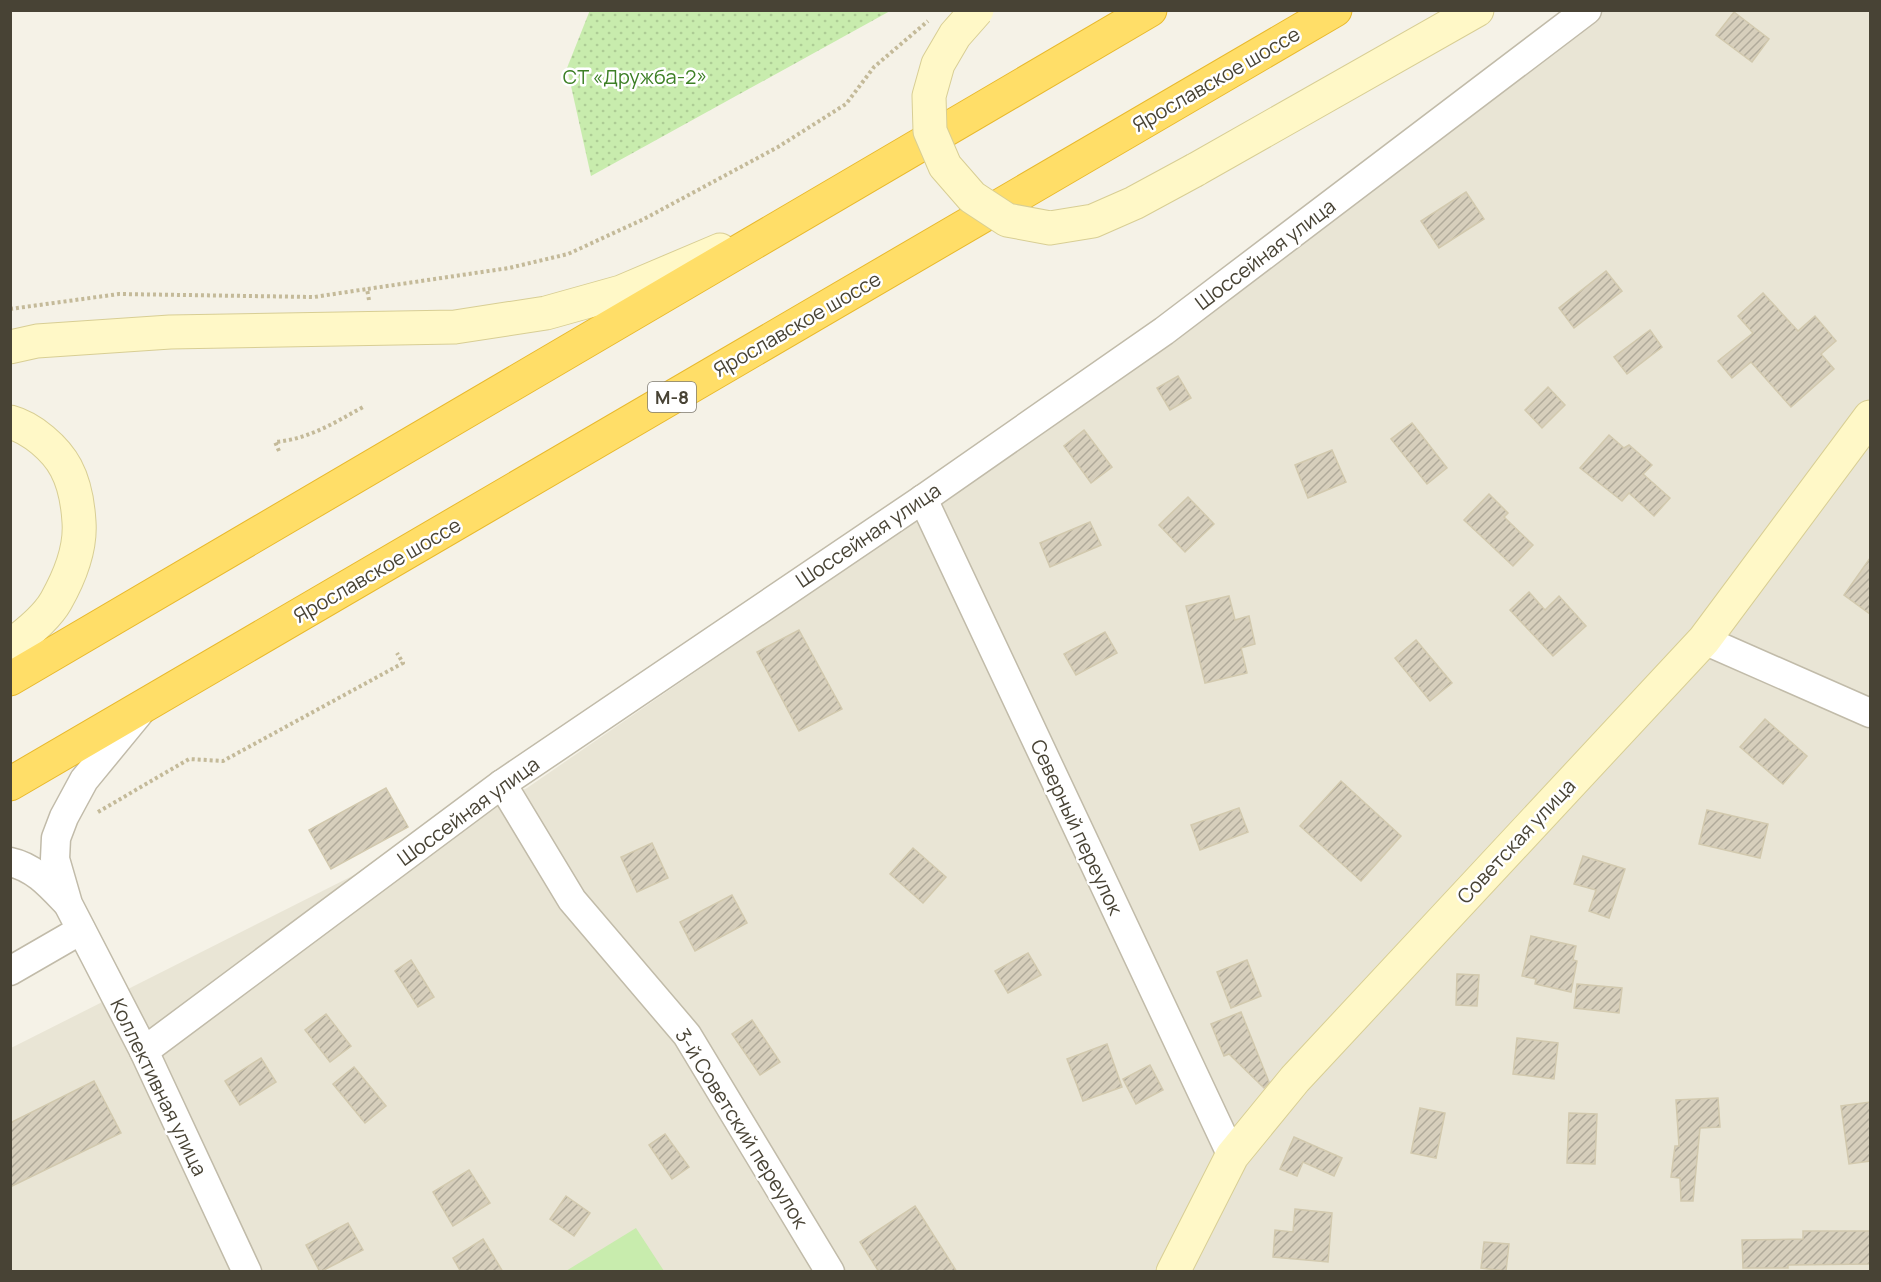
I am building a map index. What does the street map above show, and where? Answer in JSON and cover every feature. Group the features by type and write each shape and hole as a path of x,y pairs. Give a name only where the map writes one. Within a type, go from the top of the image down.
{"highway":[{"path":"10,679 1150,10"},
{"name":"Ярославское шоссе","path":"10,784 1335,10"}],"street":[{"path":"977,10 955,35 938,64 929,96 930,131 945,166 972,196 1007,220 1050,228 1093,221 1134,202 1195,170 1477,10"},
{"name":"Шоссейная улица","path":"144,1052 502,784 923,499 1164,331 1587,10"},
{"path":"10,347 37,341 170,332 455,327 546,313 621,292 796,218"},
{"name":"Советская улица","path":"1173,1272 1232,1156 1294,1079 1704,640 1870,417"},
{"path":"10,422 20,424 46,443 66,468 80,523 74,562 55,603 10,646"},
{"name":"Северный переулок","path":"923,499 1232,1156"},
{"path":"1704,640 1870,713"},
{"name":"Коллективная улица","path":"145,705 84,780 64,817 56,838 55,859 68,904 144,1052 247,1272"},
{"name":"3-й Советский переулок","path":"502,784 572,900 687,1035 830,1272"},
{"name":"Коллективная улица","path":"10,862 20,864 41,877 68,904"},
{"path":"10,971 81,930"}],"path":[{"path":"10,309 119,294 314,297 509,268 568,254 644,219 778,147 846,104 874,67 933,17"},
{"path":"367,289 370,305"},
{"path":"279,451 275,442 294,440 363,407"},
{"path":"97,812 189,759 223,761 403,663 397,653"}],"shaded area":[{"path":"1598,11 1870,11 1870,1271 11,1272 11,1048 527,788 1161,351"}],"green space":[{"name":"СТ «Дружба-2»","path":"590,10 890,11 591,176 567,68"},
{"path":"636,1228 664,1271 566,1271"}],"building":[{"path":"1734,12 1769,39 1752,62 1716,35"},
{"path":"1466,192 1484,219 1439,248 1421,221"},
{"path":"1606,271 1622,291 1574,328 1559,308"},
{"path":"1763,293 1798,331 1815,316 1836,341 1821,354 1834,369 1791,407 1751,362 1732,378 1718,361 1753,333 1738,316"},
{"path":"1650,330 1662,347 1627,374 1614,357"},
{"path":"1178,376 1191,398 1170,410 1157,388"},
{"path":"1548,387 1565,405 1542,428 1525,410"},
{"path":"1412,423 1447,468 1427,484 1391,439"},
{"path":"1084,430 1112,467 1091,483 1064,446"},
{"path":"1609,435 1624,448 1629,445 1652,465 1643,474 1670,498 1654,516 1629,493 1622,501 1580,468"},
{"path":"1332,450 1346,482 1308,498 1295,465"},
{"path":"1489,494 1508,513 1504,517 1533,545 1513,566 1464,520"},
{"path":"1188,497 1214,524 1185,552 1159,525"},
{"path":"1090,522 1101,545 1050,567 1040,543"},
{"path":"1870,558 1870,614 1844,595"},
{"path":"1529,592 1545,610 1559,596 1586,626 1553,656 1510,610"},
{"path":"1229,596 1235,620 1249,616 1255,644 1241,648 1247,673 1205,683 1186,606"},
{"path":"799,630 842,709 799,731 757,652"},
{"path":"1105,632 1117,653 1076,675 1064,654"},
{"path":"1416,640 1452,683 1430,701 1395,658"},
{"path":"1765,719 1807,756 1783,784 1740,747"},
{"path":"1341,781 1401,836 1361,881 1300,826"},
{"path":"386,788 408,827 331,869 309,830"},
{"path":"1239,808 1248,832 1200,850 1191,825"},
{"path":"1707,810 1768,824 1760,858 1699,844"},
{"path":"652,843 668,878 637,892 621,857"},
{"path":"913,848 946,877 923,903 890,874"},
{"path":"1583,856 1625,869 1609,918 1589,911 1596,890 1574,884"},
{"path":"732,895 747,923 695,951 680,922"},
{"path":"1531,936 1576,946 1573,960 1577,961 1571,992 1535,984 1536,979 1522,976"},
{"path":"1028,953 1041,975 1008,993 995,971"},
{"path":"411,960 434,997 418,1007 395,971"},
{"path":"1247,960 1261,996 1231,1008 1217,972"},
{"path":"1457,974 1479,975 1477,1006 1456,1005"},
{"path":"1577,984 1622,988 1619,1013 1574,1008"},
{"path":"1241,1012 1269,1082 1264,1088 1229,1054 1224,1056 1211,1024"},
{"path":"326,1014 351,1046 330,1062 305,1030"},
{"path":"752,1020 780,1062 760,1075 732,1034"},
{"path":"1517,1038 1558,1043 1554,1079 1513,1074"},
{"path":"1107,1044 1122,1087 1083,1101 1067,1059"},
{"path":"261,1058 276,1082 240,1105 225,1081"},
{"path":"1150,1065 1163,1090 1136,1104 1123,1079"},
{"path":"354,1067 386,1106 365,1123 333,1084"},
{"path":"94,1081 121,1133 10,1187 10,1123"},
{"path":"1718,1098 1720,1127 1700,1128 1693,1201 1681,1201 1680,1178 1671,1177 1675,1146 1679,1146 1676,1100"},
{"path":"1870,1102 1870,1161 1849,1164 1841,1106"},
{"path":"1420,1108 1445,1113 1436,1158 1411,1153"},
{"path":"1569,1113 1597,1114 1595,1164 1567,1163"},
{"path":"665,1134 689,1167 672,1179 649,1145"},
{"path":"1294,1137 1342,1158 1334,1176 1303,1162 1297,1176 1280,1169"},
{"path":"469,1170 490,1203 453,1226 433,1192"},
{"path":"566,1196 590,1213 574,1236 550,1219"},
{"path":"915,1206 957,1272 879,1272 860,1242"},
{"path":"1295,1209 1332,1213 1328,1262 1273,1257 1275,1230 1293,1232"},
{"path":"348,1223 363,1250 320,1272 306,1245"},
{"path":"1803,1231 1870,1231 1870,1264 1743,1268 1742,1240 1803,1239"},
{"path":"483,1239 503,1272 461,1272 453,1258"},
{"path":"1484,1242 1509,1244 1506,1271 1481,1268"}]}
